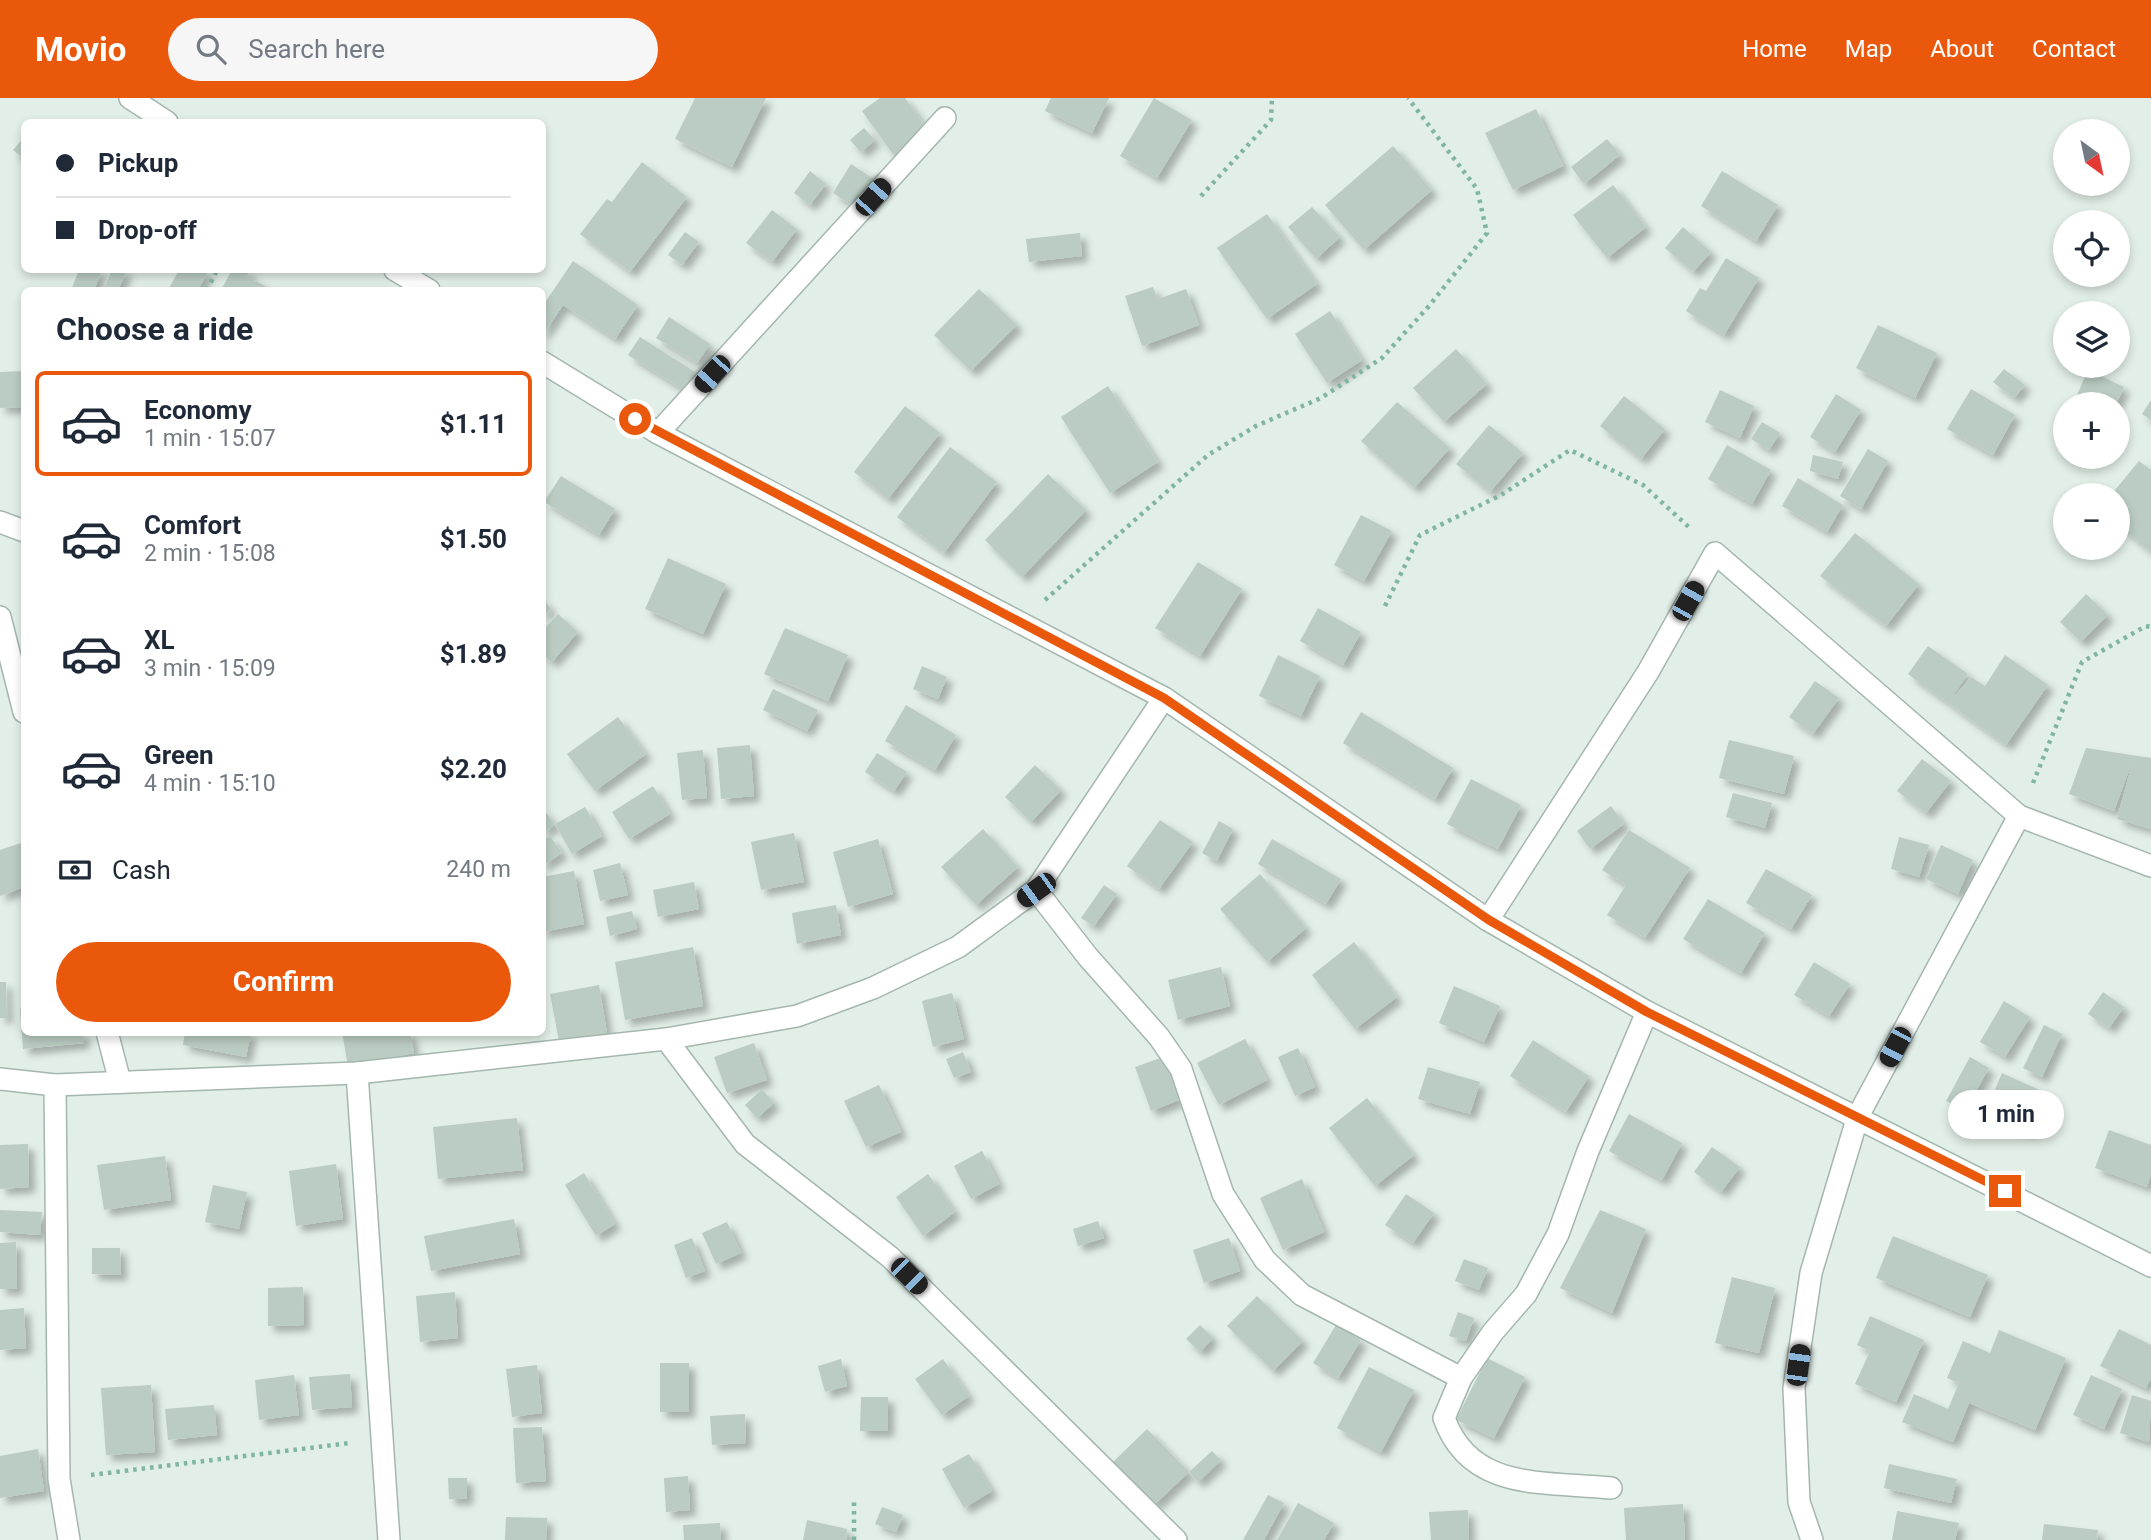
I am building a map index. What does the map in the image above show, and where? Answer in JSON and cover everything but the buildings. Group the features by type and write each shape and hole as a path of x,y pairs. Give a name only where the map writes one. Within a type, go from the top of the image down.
{"street":[{"path":"130,98 162,119"},
{"path":"658,433 945,118"},
{"path":"400,273 424,287"},
{"path":"546,364 658,433 1164,698 1489,920 1647,1012 2151,1266"},
{"path":"0,522 21,530"},
{"path":"1489,920 1648,673 1715,552 2019,816 2151,866"},
{"path":"0,617 21,700"},
{"path":"0,1079 55,1085 357,1073 666,1039 797,1016 873,988 958,947 1036,890 1164,698"},
{"path":"1812,1540 1799,1502 1794,1388 1811,1273 1858,1116 2019,816"},
{"path":"1036,890 1088,957 1159,1037 1181,1069 1223,1194 1265,1260 1302,1295 1461,1378"},
{"path":"1611,1488 1495,1476 1466,1458 1451,1438 1444,1418 1461,1378 1493,1332 1526,1294 1558,1234 1588,1152 1647,1012"},
{"path":"108,1036 120,1082"},
{"path":"666,1039 745,1144 890,1257 1176,1540"},
{"path":"357,1073 389,1540"},
{"path":"55,1085 59,1479 69,1540"}],"path":[{"path":"1201,196 1271,120 1272,98"},
{"path":"1020,622 1208,455 1256,426 1321,398 1382,358 1429,306 1487,233 1477,189 1408,98"},
{"path":"1385,606 1420,535 1501,495 1570,450 1643,485 1715,552"},
{"path":"2019,816 2082,662 2146,626 2151,627"},
{"path":"59,1479 381,1440"},
{"path":"854,1498 854,1540"}],"route":[{"path":"635,419 1164,698 1489,920 1647,1012 2005,1191"}]}
